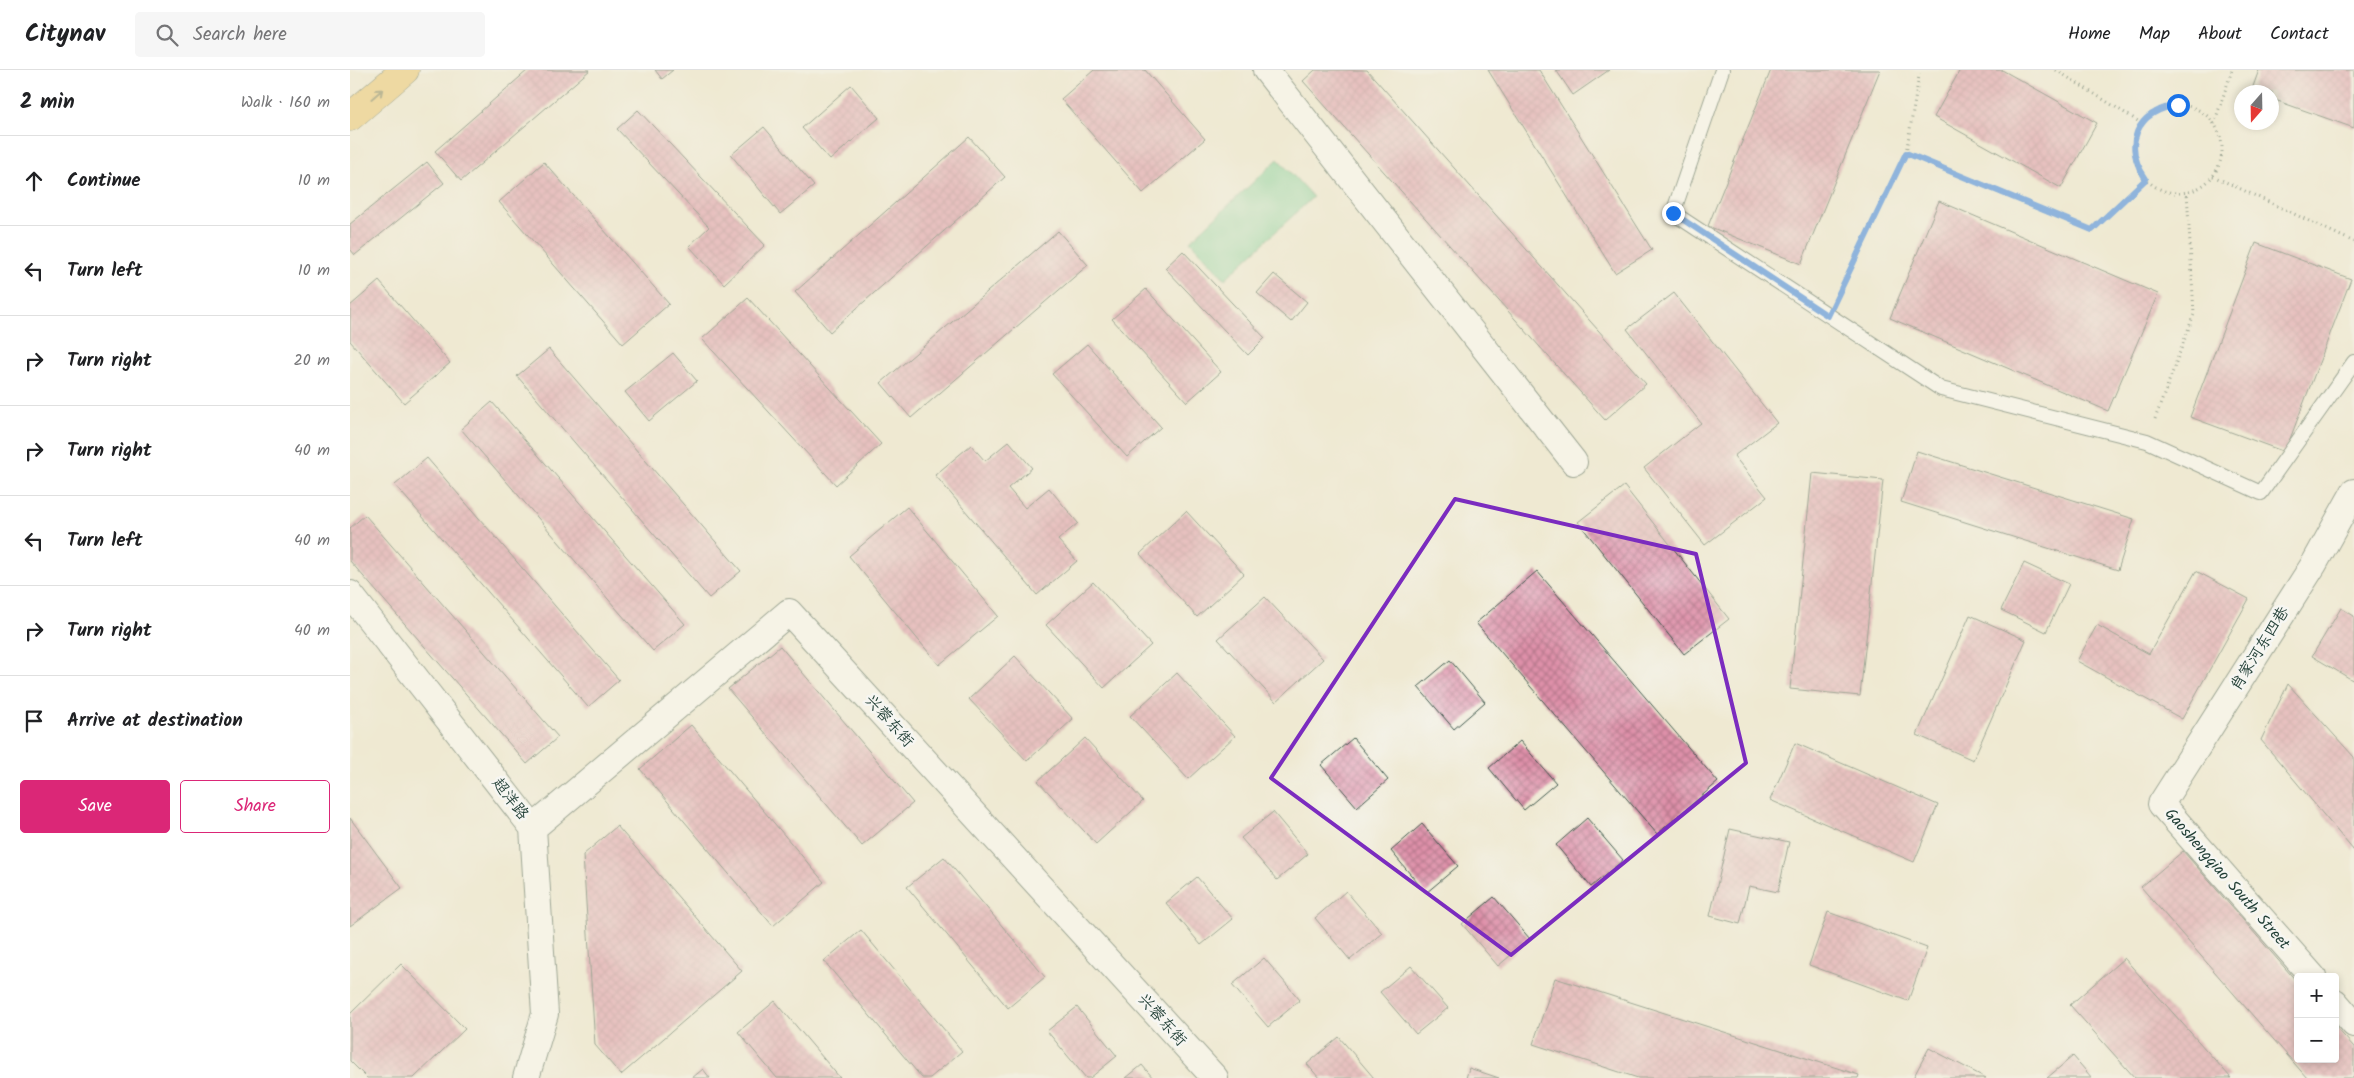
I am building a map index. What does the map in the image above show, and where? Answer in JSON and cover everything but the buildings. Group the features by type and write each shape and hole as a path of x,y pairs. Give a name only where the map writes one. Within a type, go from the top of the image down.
{"main road":[{"path":"350,117 405,70"}],"street":[{"path":"1266,70 1574,462"},
{"name":"肖家河东四巷","path":"2161,804 2314,564 2354,492"},
{"name":"超洋路","path":"350,594 533,828 545,1014 526,1078"},
{"name":"兴蓉东街","path":"533,828 789,612 1215,1078"},
{"name":"Gaoshengqiao South Street","path":"2161,804 2309,973"},
{"path":"2339,1007 2354,1024"}],"lane":[{"path":"1722,70 1673,213 1941,389 2147,441 2261,493 2354,362"}],"path":[{"path":"1828,316 1906,153 1920,70"},
{"path":"2056,70 2141,123"},
{"path":"2214,124 2232,70"},
{"path":"2178,105 2192,107 2204,113 2214,124 2220,136 2222,150 2213,176 2201,186 2187,192 2172,192 2158,188 2146,179 2137,166 2133,152 2135,137 2141,123 2151,113 2164,107 2178,105"},
{"path":"1906,153 2092,230 2146,179"},
{"path":"2213,176 2354,242"},
{"path":"2147,441 2194,314 2187,192"}],"highlighted area":[{"path":"1455,499 1696,554 1746,763 1511,955 1271,778"}],"green space":[{"path":"1278,159 1313,197 1225,279 1190,241"}],"route":[{"path":"1673,213 1828,316 1906,153 2092,230 2146,179 2137,166 2133,152 2135,137 2141,123 2151,113 2164,107 2178,105"}]}
